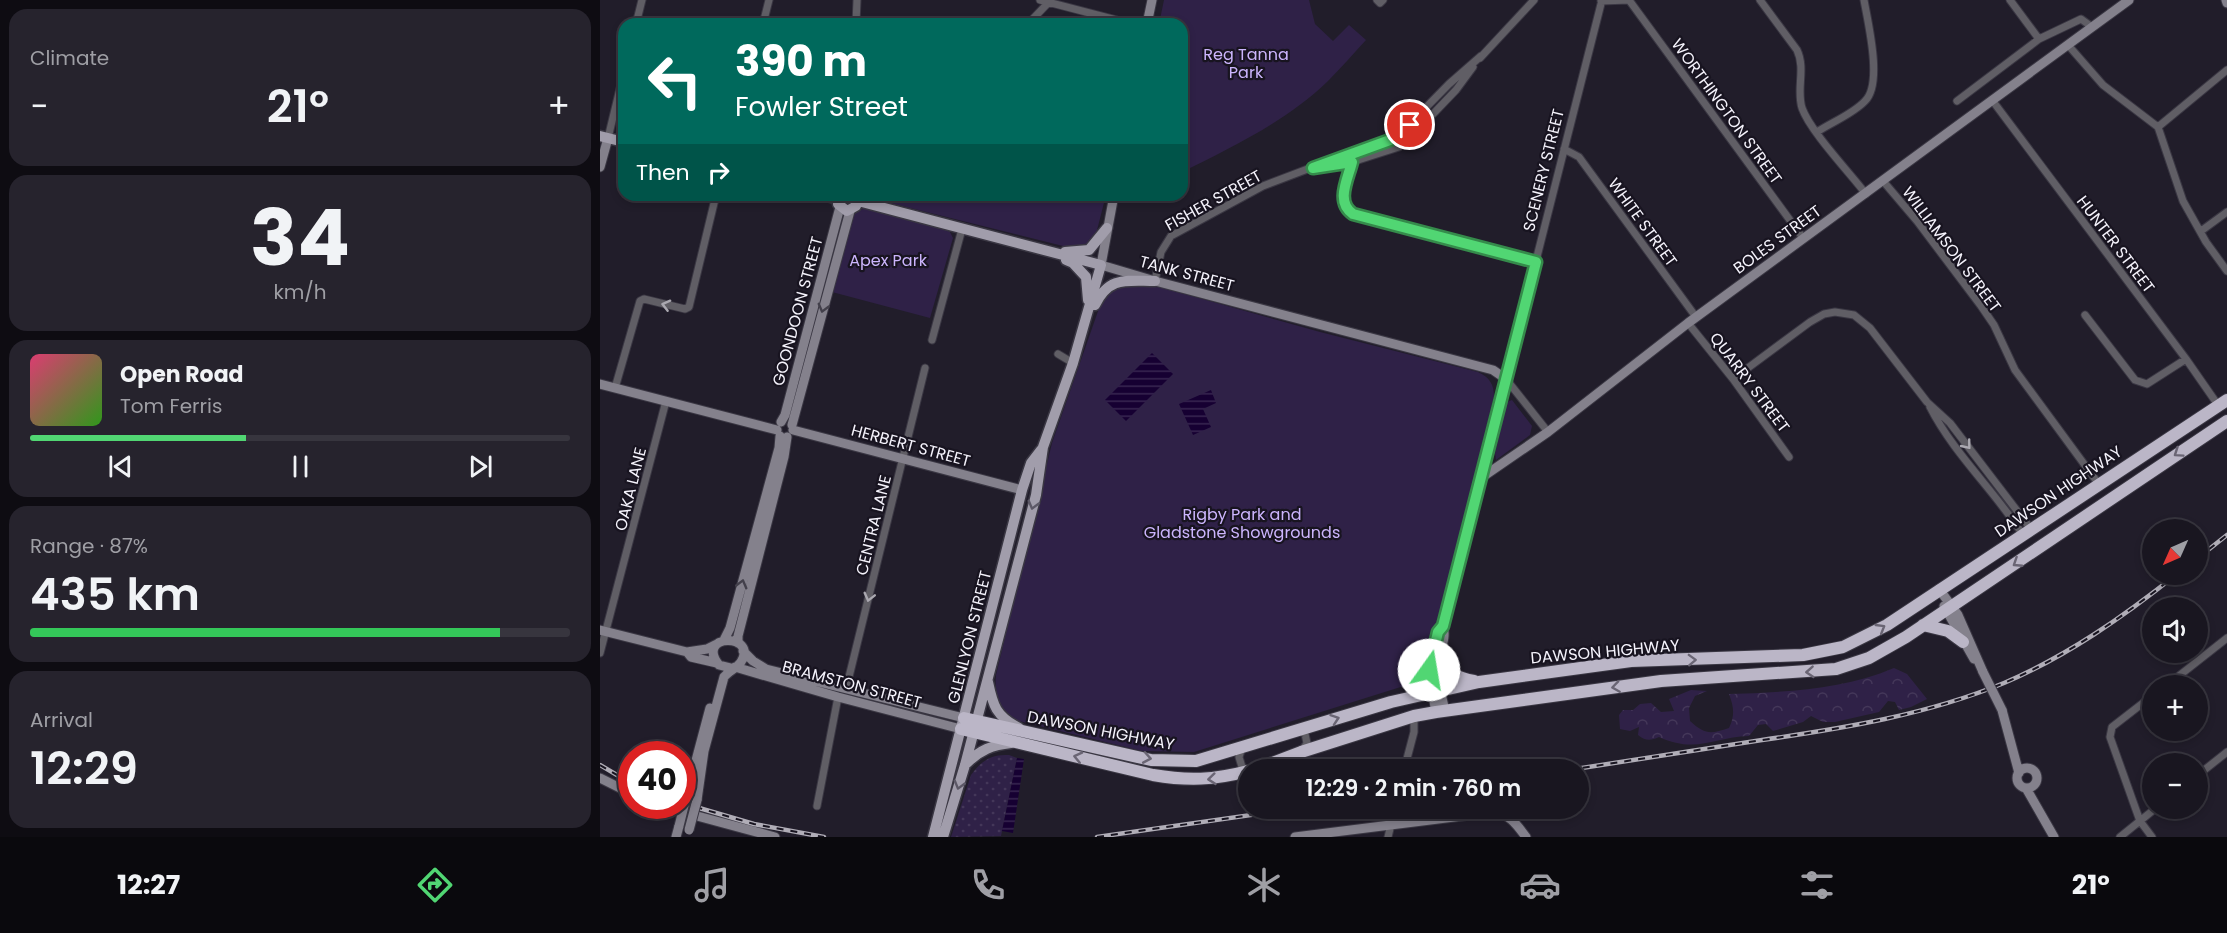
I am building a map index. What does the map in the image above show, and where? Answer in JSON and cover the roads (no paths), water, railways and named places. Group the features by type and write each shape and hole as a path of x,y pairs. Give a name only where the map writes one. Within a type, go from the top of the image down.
{"highway":[{"name":"DAWSON HIGHWAY","path":"969,725 1031,733 1151,760 1196,761 1350,714 1479,682 1631,662 1788,657 1816,653 1843,646 1869,635 2222,403"},
{"path":"1283,759 1414,716 1661,681 1836,669 1881,652 2227,421"},
{"path":"1923,625 1948,631 1963,642"},
{"path":"1439,659 1455,676 1479,682"},
{"name":"DAWSON HIGHWAY","path":"969,725 1014,743 1176,779 1220,778 1238,773"}],"main road":[{"path":"842,203 854,208 856,201"},
{"name":"TANK STREET","path":"867,201 962,229 1101,265"},
{"path":"1049,252 1089,250 1107,228"},
{"path":"1049,252 1073,263 1086,277 1089,289 1086,321"},
{"name":"GLENLYON STREET","path":"933,837 969,725 987,678 1036,495 1043,447 1073,363 1101,265"},
{"path":"1086,321 1106,287 1126,281 1155,281"},
{"name":"GLENLYON STREET","path":"943,837 965,765 969,725 1022,490 1031,463 1043,447"},
{"path":"987,678 992,701 1001,716 1031,733"},
{"path":"965,765 983,749 994,745 1014,743"}],"street":[{"path":"638,18 642,0"},
{"path":"764,18 769,0"},
{"path":"856,18 857,0"},
{"path":"1040,0 1109,18"},
{"path":"1148,18 1152,0"},
{"name":"FISHER STREET","path":"1155,281 1161,252 1171,236 1263,186 1400,134 1449,84 1481,56 1534,0"},
{"name":"WORTHINGTON STREET","path":"1602,1 1629,0 1803,238"},
{"path":"1760,0 1801,58 1800,99 1808,120 1866,194"},
{"path":"1817,132 1864,103 1873,88 1864,0"},
{"path":"2010,0 2039,39"},
{"name":"BOLES STREET","path":"1480,478 1548,432 1692,320 2129,0"},
{"name":"SCENERY STREET","path":"1440,712 1436,691 1429,676 1430,661 1438,632 1443,626 1602,1"},
{"path":"1034,18 1049,2"},
{"path":"1957,101 2039,39 2081,19 2092,27"},
{"path":"2068,45 2103,85 2158,127 2183,201 2205,242 2227,271"},
{"name":"FISHER STREET","path":"1313,168 1352,162 1393,150 1404,144 1456,90 1481,56"},
{"path":"2158,127 2227,70"},
{"path":"600,167 604,137 618,92"},
{"name":"HUNTER STREET","path":"1992,100 2186,359 2222,403"},
{"name":"WHITE STREET","path":"1564,149 1579,157 1692,320"},
{"path":"1352,162 1343,198 1345,208 1353,214 1536,262"},
{"name":"WILLIAMSON STREET","path":"1883,181 1917,221 1981,306 1994,325 2015,370 2098,483"},
{"path":"615,388 640,301 644,299 685,309 689,307 714,201"},
{"name":"GLENLYON STREET","path":"1101,265 1113,201"},
{"name":"GOONDOON STREET","path":"741,647 738,636 785,430 842,203"},
{"path":"2200,231 2227,212"},
{"path":"932,340 962,229"},
{"name":"TANK STREET","path":"1101,265 1493,370 1506,379"},
{"path":"1733,379 1824,314 1843,312 1854,315 1870,328 1927,402 1941,429 2027,532"},
{"path":"2085,315 2135,380 2147,384 2186,359"},
{"name":"QUARRY STREET","path":"1692,320 1789,457"},
{"path":"1058,354 1073,363"},
{"name":"CENTRA LANE","path":"846,688 925,368"},
{"path":"1506,379 1548,432"},
{"name":"HERBERT STREET","path":"600,384 1022,490"},
{"name":"OAKA LANE","path":"600,653 603,631 666,401"},
{"name":"GOONDOON STREET","path":"721,642 730,628 785,430"},
{"path":"1939,589 2002,710 2023,771 2018,783 2030,786"},
{"path":"1949,607 1963,642 1983,672"},
{"name":"SCENERY STREET","path":"1436,691 1439,659 1445,633 1443,626"},
{"name":"BRAMSTON STREET","path":"603,631 687,652 707,649 721,642"},
{"path":"2180,675 2227,638"},
{"path":"676,837 699,742 726,666 743,658 741,647 729,639 721,642 714,655 726,666"},
{"name":"BRAMSTON STREET","path":"741,647 753,661 766,669 846,688 969,725"},
{"name":"BRAMSTON STREET","path":"687,652 691,657 838,697 969,725"},
{"path":"688,833 697,800 704,751 726,666"},
{"path":"817,806 838,697"},
{"path":"2142,704 2112,727 2110,737 2140,821 2152,837"},
{"path":"1407,759 1414,732 1414,716"},
{"path":"1300,731 1305,734 1307,743 1302,752"},
{"path":"1240,759 1242,748"},
{"path":"2208,767 2227,752"},
{"path":"2023,771 2035,773 2036,779 2030,786"},
{"path":"600,778 618,787"},
{"path":"2030,786 2054,837"},
{"path":"1295,837 1494,812 1501,813 1515,821 1526,837"},
{"path":"696,816 776,837"},
{"path":"1388,837 1393,819"},
{"path":"2120,837 2142,819"}],"railway":[{"path":"2208,550 2227,535"},
{"path":"1589,767 1824,731 1945,704 2004,683 2050,661 2115,620 2162,585"},
{"path":"600,765 618,776"},
{"path":"696,807 754,824 824,837"},
{"path":"1097,837 1238,817"}],"park label":[{"name":"Reg Tanna Park","path":"1246,63"},
{"name":"Apex Park","path":"888,260"},
{"name":"Rigby Park and Gladstone Showgrounds","path":"1242,523"}]}
